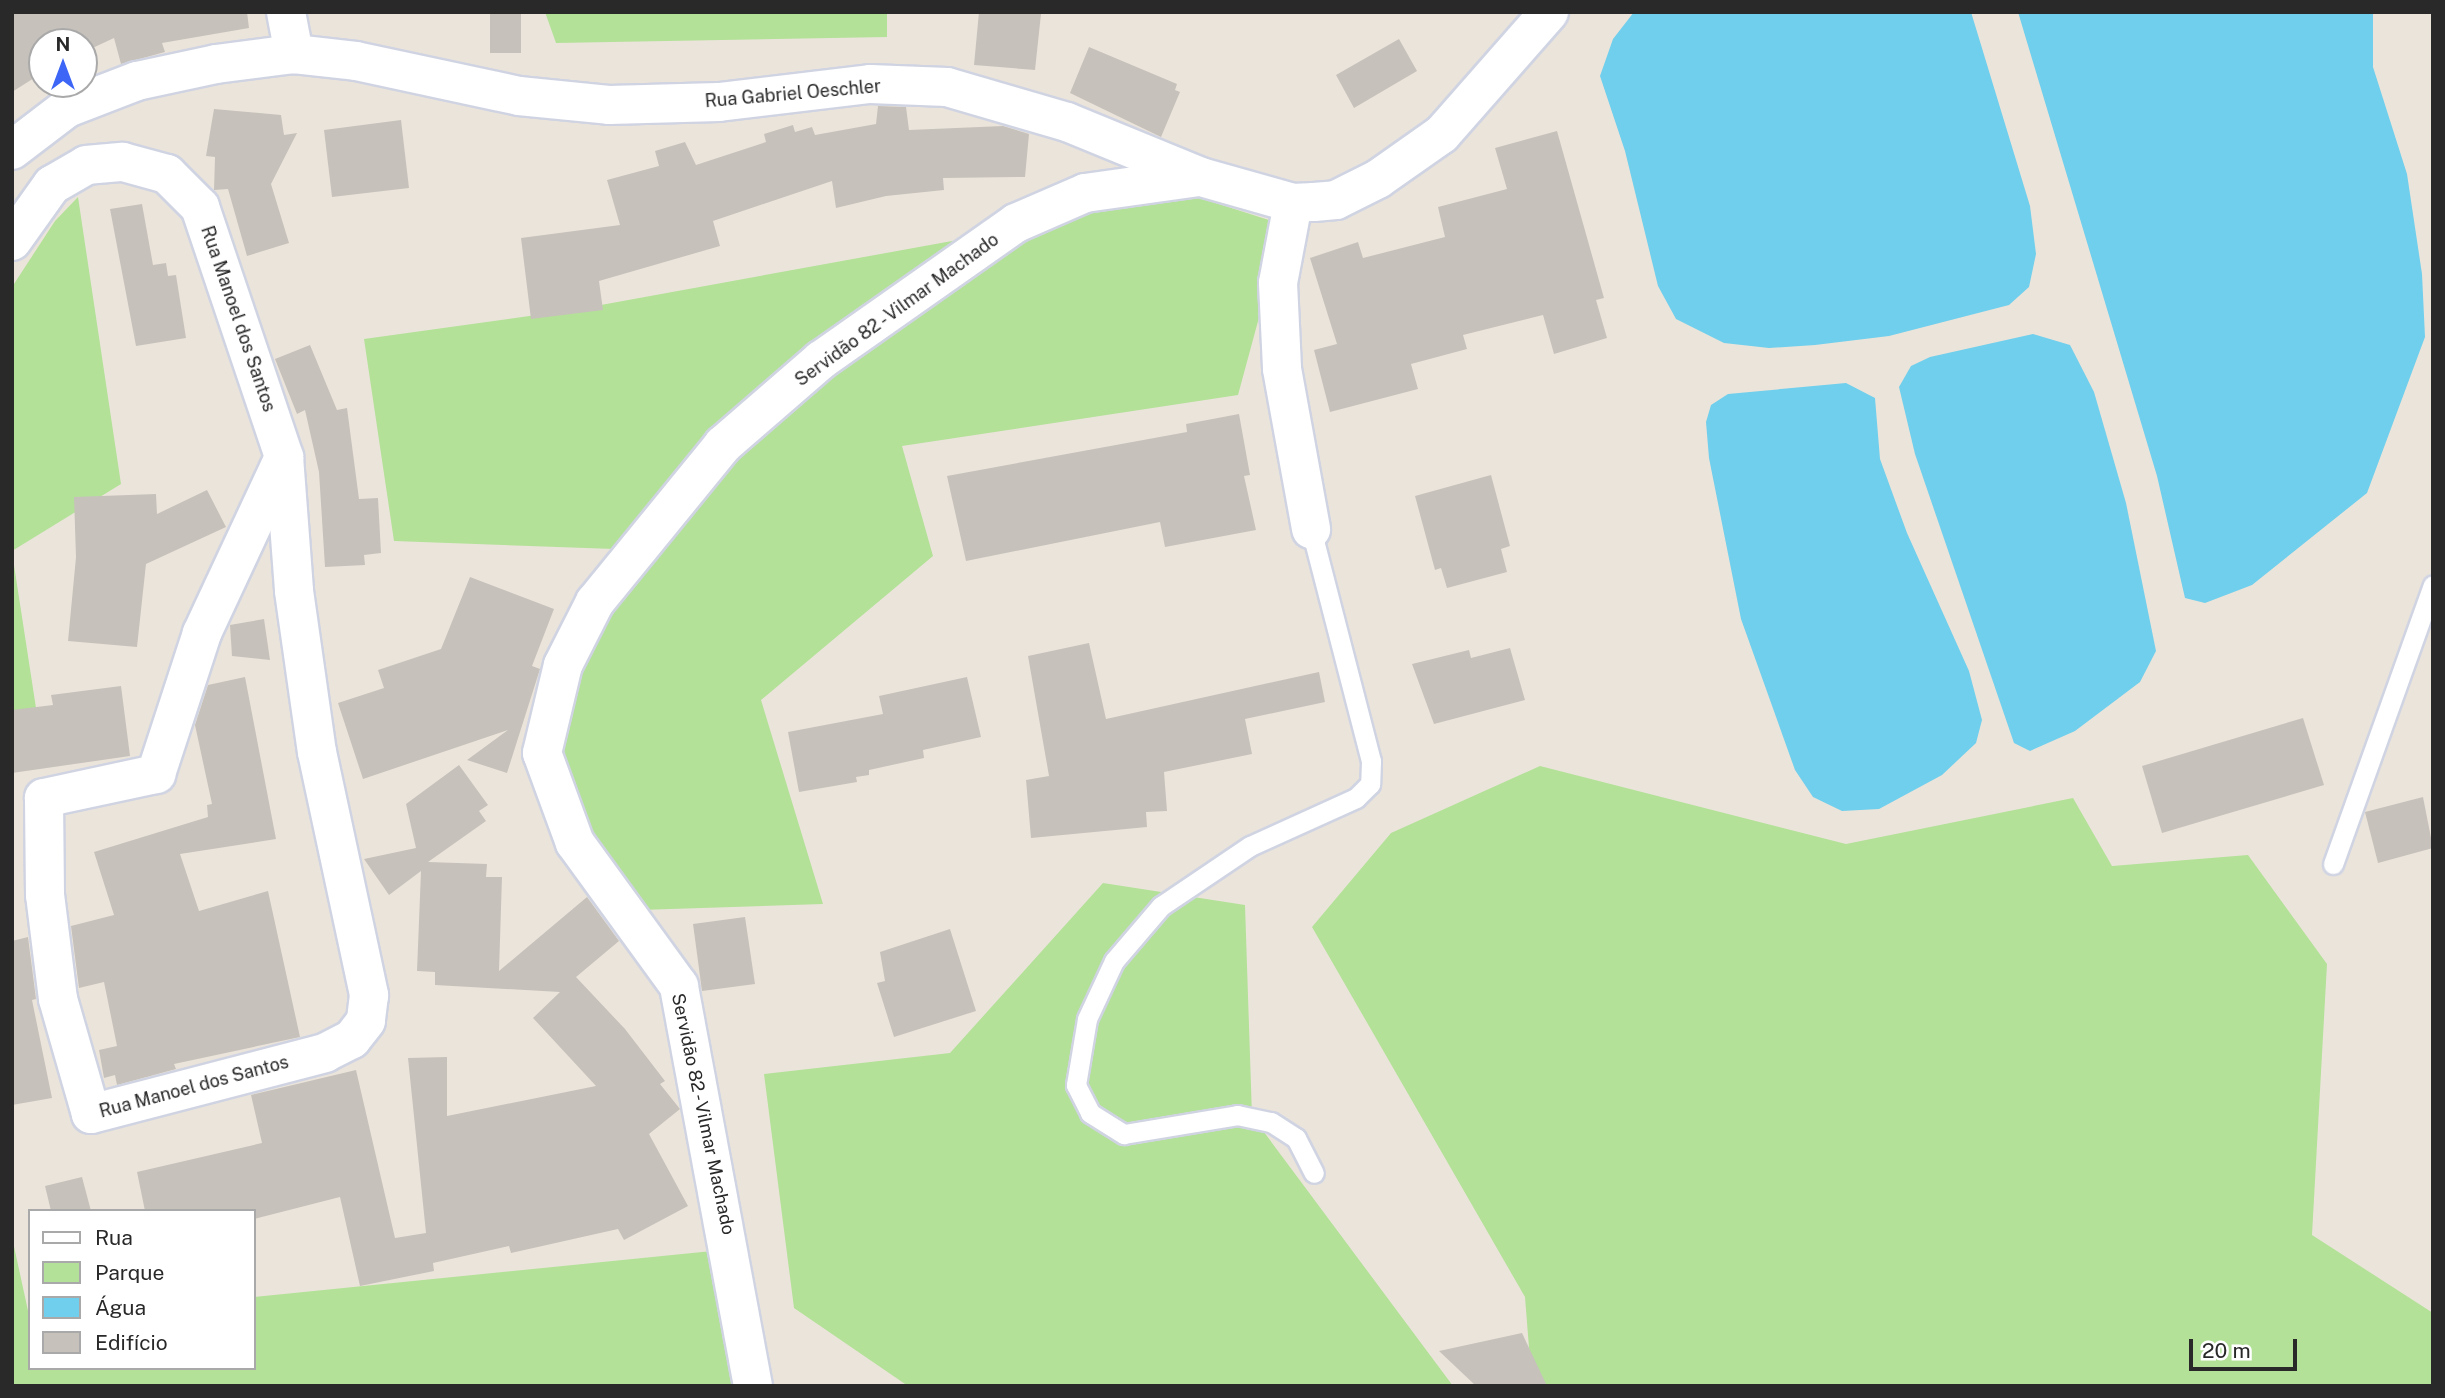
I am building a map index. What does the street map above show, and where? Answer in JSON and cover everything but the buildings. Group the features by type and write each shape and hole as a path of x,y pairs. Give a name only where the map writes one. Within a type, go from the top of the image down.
{"street":[{"path":"286,12 294,54"},
{"name":"Rua Gabriel Oeschler","path":"12,150 67,108 137,81 216,64 294,54 356,61 519,96 608,105 719,102 870,84 947,87 1067,122 1201,177 1293,204 1336,200 1411,159 1442,134 1549,12"},
{"name":"Rua Manoel dos Santos","path":"12,241 52,185 86,165 123,162 167,174 200,207 285,457 294,591 317,752 369,995 366,1021 352,1039 325,1053 91,1114 58,999 45,895 44,798 156,774 202,633 285,457"},
{"name":"Servidão 82 - Vilmar Machado","path":"753,1386 679,986 575,843 542,753 563,665 595,602 723,445 821,360 1016,223 1085,193 1201,177"},
{"path":"1293,204 1278,283 1282,369 1311,528"}],"lane":[{"path":"1311,528 1371,761 1370,784 1356,799 1250,846 1161,906 1108,972 1087,1019 1076,1085 1090,1113 1124,1134 1237,1115 1271,1122 1296,1138 1314,1173"},
{"path":"2333,864 2433,584"}],"green space":[{"path":"545,12 887,12 887,37 556,43"},
{"path":"1178,191 1278,223 1267,288 1238,395 902,446 933,556 761,700 823,904 640,910 582,845 552,751 570,673 642,550 394,541 364,339 579,309 1023,228 1100,203"},
{"path":"78,197 121,484 12,551 12,287 55,221"},
{"path":"12,552 40,734 12,745"},
{"path":"1540,766 1846,844 2073,798 2112,866 2248,855 2327,964 2312,1235 2433,1313 2433,1386 1532,1386 1525,1297 1312,927 1391,833"},
{"path":"1103,883 1245,905 1252,1116 1453,1386 908,1386 794,1308 764,1074 950,1053"},
{"path":"12,1237 28,1311 28,1370 256,1370 256,1297 722,1250 738,1386 12,1386"}],"water":[{"path":"1634,12 1971,12 2030,206 2036,254 2029,287 2009,305 1889,336 1815,345 1769,348 1724,343 1676,319 1658,286 1625,151 1600,76 1613,39"},
{"path":"2018,12 2373,12 2373,67 2407,174 2422,274 2425,337 2367,493 2252,585 2205,603 2185,598 2157,476"},
{"path":"2033,334 2070,345 2094,392 2126,503 2156,651 2140,682 2075,731 2030,751 2014,743 1915,454 1899,387 1911,366 1930,357"},
{"path":"1846,383 1875,398 1880,459 1907,533 1969,671 1982,720 1976,743 1942,775 1879,809 1842,811 1813,797 1795,770 1741,619 1709,458 1706,422 1711,405 1728,394"}]}
